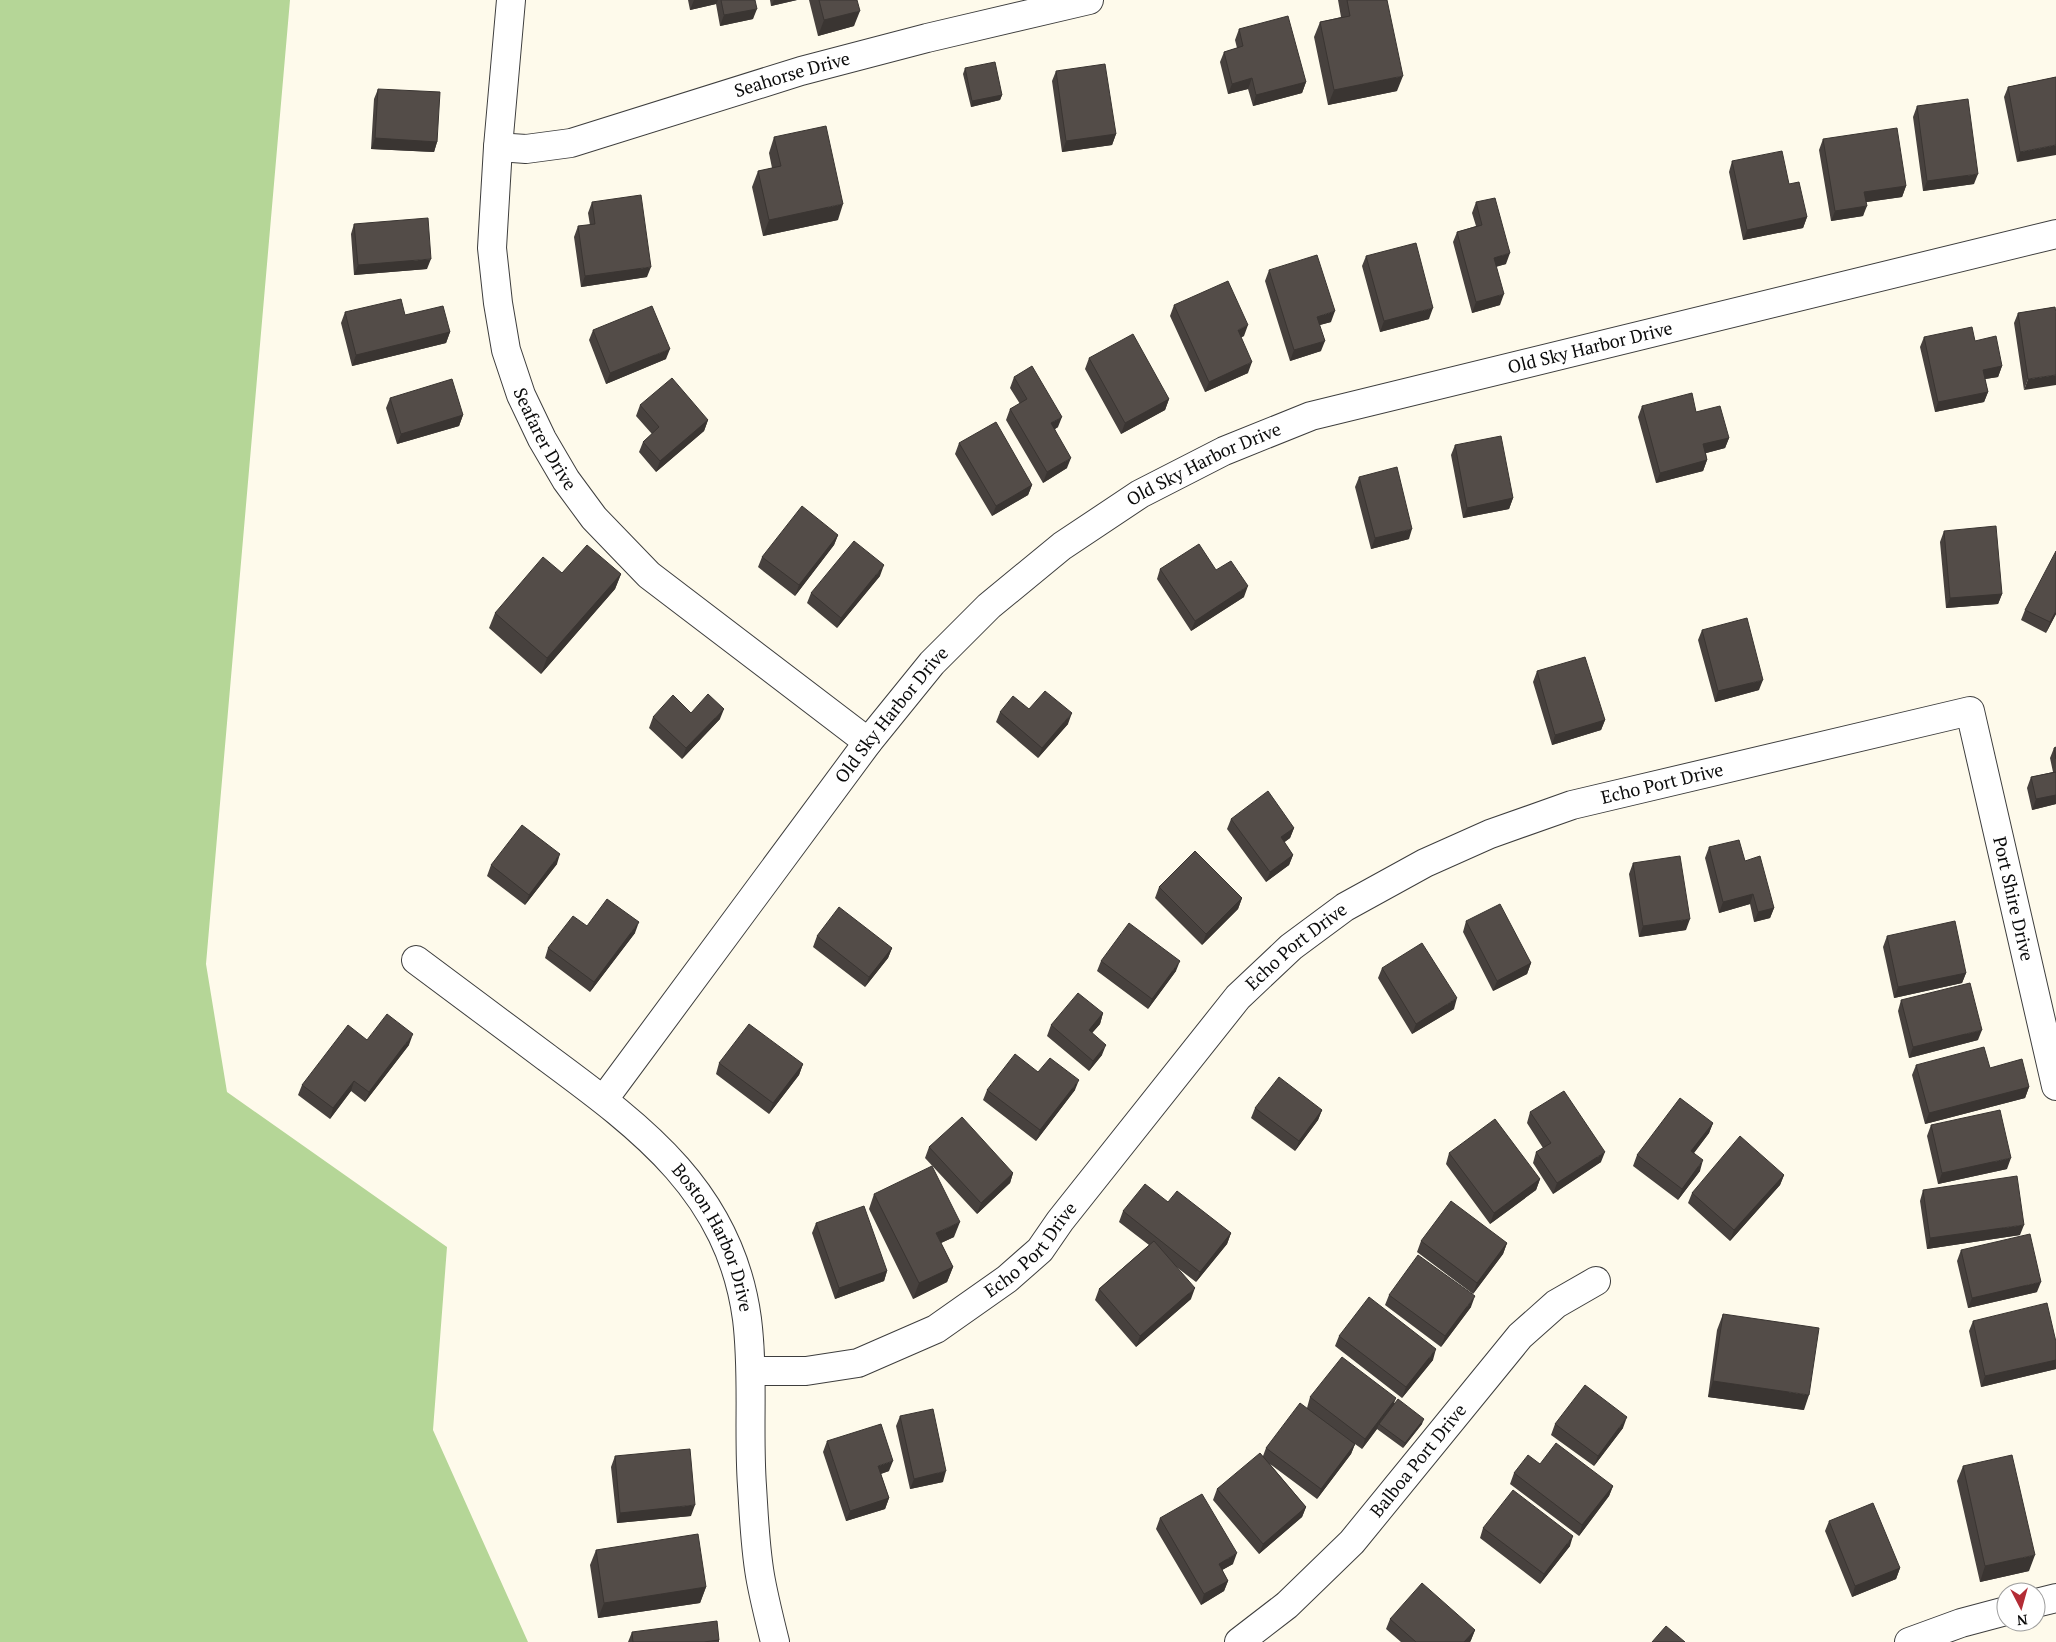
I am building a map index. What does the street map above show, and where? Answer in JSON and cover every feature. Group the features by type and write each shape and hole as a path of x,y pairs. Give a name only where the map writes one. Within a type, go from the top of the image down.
{"street":[{"name":"Seafarer Drive","path":"511,0 498,147 492,248 498,303 506,350 542,439 566,480 594,518 650,575 868,742"},
{"name":"Seahorse Drive","path":"498,147 526,149 571,143 801,71 927,38 1089,0"},
{"name":"Old Sky Harbor Drive","path":"604,1099 868,742 932,663 989,606 1062,546 1140,494 1224,451 1311,416 2056,234"},
{"name":"Port Shire Drive","path":"1970,711 2056,1086"},
{"name":"Echo Port Drive","path":"752,1371 806,1371 858,1363 936,1329 1008,1279 1040,1250 1060,1221 1238,997 1291,946 1344,907 1409,872 1490,834 1572,805 1970,711"},
{"name":"Boston Harbor Drive","path":"416,960 604,1099 664,1152 685,1176 719,1229 731,1258 747,1318 752,1371 751,1484 760,1579 775,1642"},
{"name":"Balboa Port Drive","path":"1239,1642 1287,1605 1352,1542 1520,1336 1556,1304 1596,1281"},
{"path":"1909,1642 1960,1623 1996,1614"}],"green space":[{"path":"0,0 290,0 206,964 227,1092 447,1247 433,1430 528,1642 0,1642"}],"building":[{"path":"721,0 755,0 757,9 724,15"},
{"path":"819,0 857,0 860,11 824,20"},
{"path":"1347,0 1387,0 1403,76 1334,90 1320,22 1350,16"},
{"path":"1288,16 1306,82 1256,95 1252,78 1232,84 1224,52 1243,46 1239,29"},
{"path":"995,62 1002,95 972,101 965,68"},
{"path":"1105,64 1116,134 1066,141 1056,71"},
{"path":"2056,77 2056,145 2020,152 2008,87"},
{"path":"378,89 440,92 437,142 375,138"},
{"path":"1968,99 1978,174 1927,181 1917,106"},
{"path":"826,126 843,204 769,220 758,171 781,166 774,137"},
{"path":"1897,128 1906,186 1864,192 1867,206 1835,211 1823,139"},
{"path":"1782,151 1789,184 1799,182 1807,217 1747,230 1732,161"},
{"path":"641,195 651,267 585,276 578,226 595,224 592,202"},
{"path":"1495,198 1510,253 1494,258 1504,294 1476,302 1457,232 1482,225 1476,202"},
{"path":"428,218 431,259 358,265 354,224"},
{"path":"1416,243 1433,308 1384,321 1366,256"},
{"path":"1317,255 1335,311 1317,317 1325,341 1294,350 1269,270"},
{"path":"1228,281 1248,325 1238,330 1252,362 1209,382 1174,305"},
{"path":"401,299 405,315 443,306 450,332 356,355 345,312"},
{"path":"652,306 670,349 610,373 593,330"},
{"path":"2055,307 2056,375 2028,379 2018,313"},
{"path":"1972,327 1975,341 1996,336 2002,366 1983,370 1988,392 1938,402 1924,337"},
{"path":"1133,334 1169,399 1125,423 1089,358"},
{"path":"1032,366 1062,417 1051,423 1071,458 1047,472 1010,409 1027,399 1014,377"},
{"path":"672,378 708,420 660,461 643,442 659,427 640,405"},
{"path":"452,379 463,415 401,434 390,398"},
{"path":"1692,393 1696,412 1720,406 1729,438 1703,444 1707,460 1660,473 1642,406"},
{"path":"996,422 1032,485 996,506 959,443"},
{"path":"1501,436 1513,498 1467,508 1455,445"},
{"path":"1397,467 1412,529 1375,538 1359,477"},
{"path":"802,506 838,535 799,585 762,557"},
{"path":"1996,526 2002,594 1950,598 1944,531"},
{"path":"854,541 884,565 841,618 811,593"},
{"path":"1199,544 1216,570 1231,561 1248,586 1195,621 1160,569"},
{"path":"587,545 621,574 547,658 495,613 543,557 562,573"},
{"path":"2056,551 2056,611 2050,622 2025,610"},
{"path":"1747,618 1763,680 1718,691 1702,630"},
{"path":"1585,657 1605,720 1555,735 1537,671"},
{"path":"1045,691 1072,713 1042,748 1000,712 1013,696 1029,709"},
{"path":"708,694 724,709 686,748 653,717 673,695 691,713"},
{"path":"2056,772 2056,795 2036,799 2031,777"},
{"path":"1268,791 1294,828 1281,837 1293,855 1270,872 1231,819"},
{"path":"522,825 560,854 529,895 491,865"},
{"path":"1739,840 1745,861 1760,856 1774,908 1758,912 1753,894 1723,902 1709,847"},
{"path":"1195,851 1242,898 1206,934 1159,887"},
{"path":"1680,856 1690,919 1643,926 1633,863"},
{"path":"607,899 639,922 594,982 548,948 573,916 587,926"},
{"path":"1500,904 1531,963 1497,981 1466,921"},
{"path":"839,907 892,948 869,977 817,936"},
{"path":"1955,921 1966,973 1898,987 1887,936"},
{"path":"1129,923 1180,961 1152,999 1101,961"},
{"path":"1422,943 1457,998 1416,1024 1382,968"},
{"path":"1970,983 1982,1030 1913,1047 1901,1000"},
{"path":"1078,993 1103,1013 1089,1030 1106,1045 1093,1061 1051,1025"},
{"path":"387,1014 413,1034 369,1092 354,1081 333,1108 302,1085 348,1025 367,1040"},
{"path":"749,1024 803,1064 773,1103 719,1063"},
{"path":"1984,1047 1990,1068 2022,1059 2029,1087 1929,1113 1916,1065"},
{"path":"1015,1054 1038,1072 1050,1058 1079,1080 1040,1130 987,1090"},
{"path":"1279,1077 1322,1110 1299,1141 1255,1108"},
{"path":"1564,1091 1605,1152 1557,1183 1536,1152 1551,1143 1530,1112"},
{"path":"1680,1098 1713,1123 1691,1151 1703,1160 1682,1189 1637,1155"},
{"path":"2000,1110 2011,1158 1942,1173 1931,1125"},
{"path":"962,1117 1013,1173 981,1203 929,1147"},
{"path":"1495,1119 1540,1179 1494,1213 1449,1153"},
{"path":"1740,1136 1784,1175 1734,1230 1692,1193"},
{"path":"932,1166 960,1222 936,1233 953,1267 919,1283 874,1194"},
{"path":"2017,1176 2024,1225 1930,1238 1923,1190"},
{"path":"1145,1184 1168,1202 1177,1191 1231,1233 1200,1272 1123,1211"},
{"path":"1451,1201 1507,1243 1477,1283 1421,1241"},
{"path":"864,1206 887,1271 839,1288 816,1223"},
{"path":"2030,1234 2041,1282 1972,1298 1961,1250"},
{"path":"1154,1241 1195,1288 1140,1336 1099,1289"},
{"path":"1418,1255 1475,1296 1445,1336 1389,1295"},
{"path":"1369,1297 1436,1349 1406,1387 1339,1336"},
{"path":"2047,1303 2056,1342 2056,1360 1985,1376 1973,1321"},
{"path":"1723,1314 1819,1328 1809,1395 1713,1381"},
{"path":"1342,1357 1396,1398 1365,1439 1310,1397"},
{"path":"1585,1385 1627,1417 1598,1456 1555,1424"},
{"path":"1398,1399 1424,1419 1405,1443 1379,1424"},
{"path":"1300,1403 1355,1444 1321,1489 1266,1448"},
{"path":"933,1409 946,1471 914,1479 900,1416"},
{"path":"881,1424 893,1461 878,1466 889,1498 850,1511 827,1441"},
{"path":"1556,1443 1613,1486 1582,1525 1514,1473 1528,1455 1540,1464"},
{"path":"690,1449 695,1505 620,1513 615,1456"},
{"path":"1260,1453 1306,1507 1263,1544 1217,1489"},
{"path":"2012,1455 2035,1555 1985,1566 1963,1466"},
{"path":"1513,1490 1573,1536 1544,1574 1483,1528"},
{"path":"1202,1494 1237,1553 1219,1564 1228,1581 1204,1594 1160,1518"},
{"path":"1873,1503 1900,1568 1855,1586 1829,1521"},
{"path":"698,1534 706,1587 604,1603 596,1550"},
{"path":"1422,1583 1475,1630 1464,1642 1416,1642 1390,1619"},
{"path":"717,1621 719,1640 704,1642 633,1642 632,1632"},
{"path":"1666,1626 1685,1642 1652,1642"}]}
